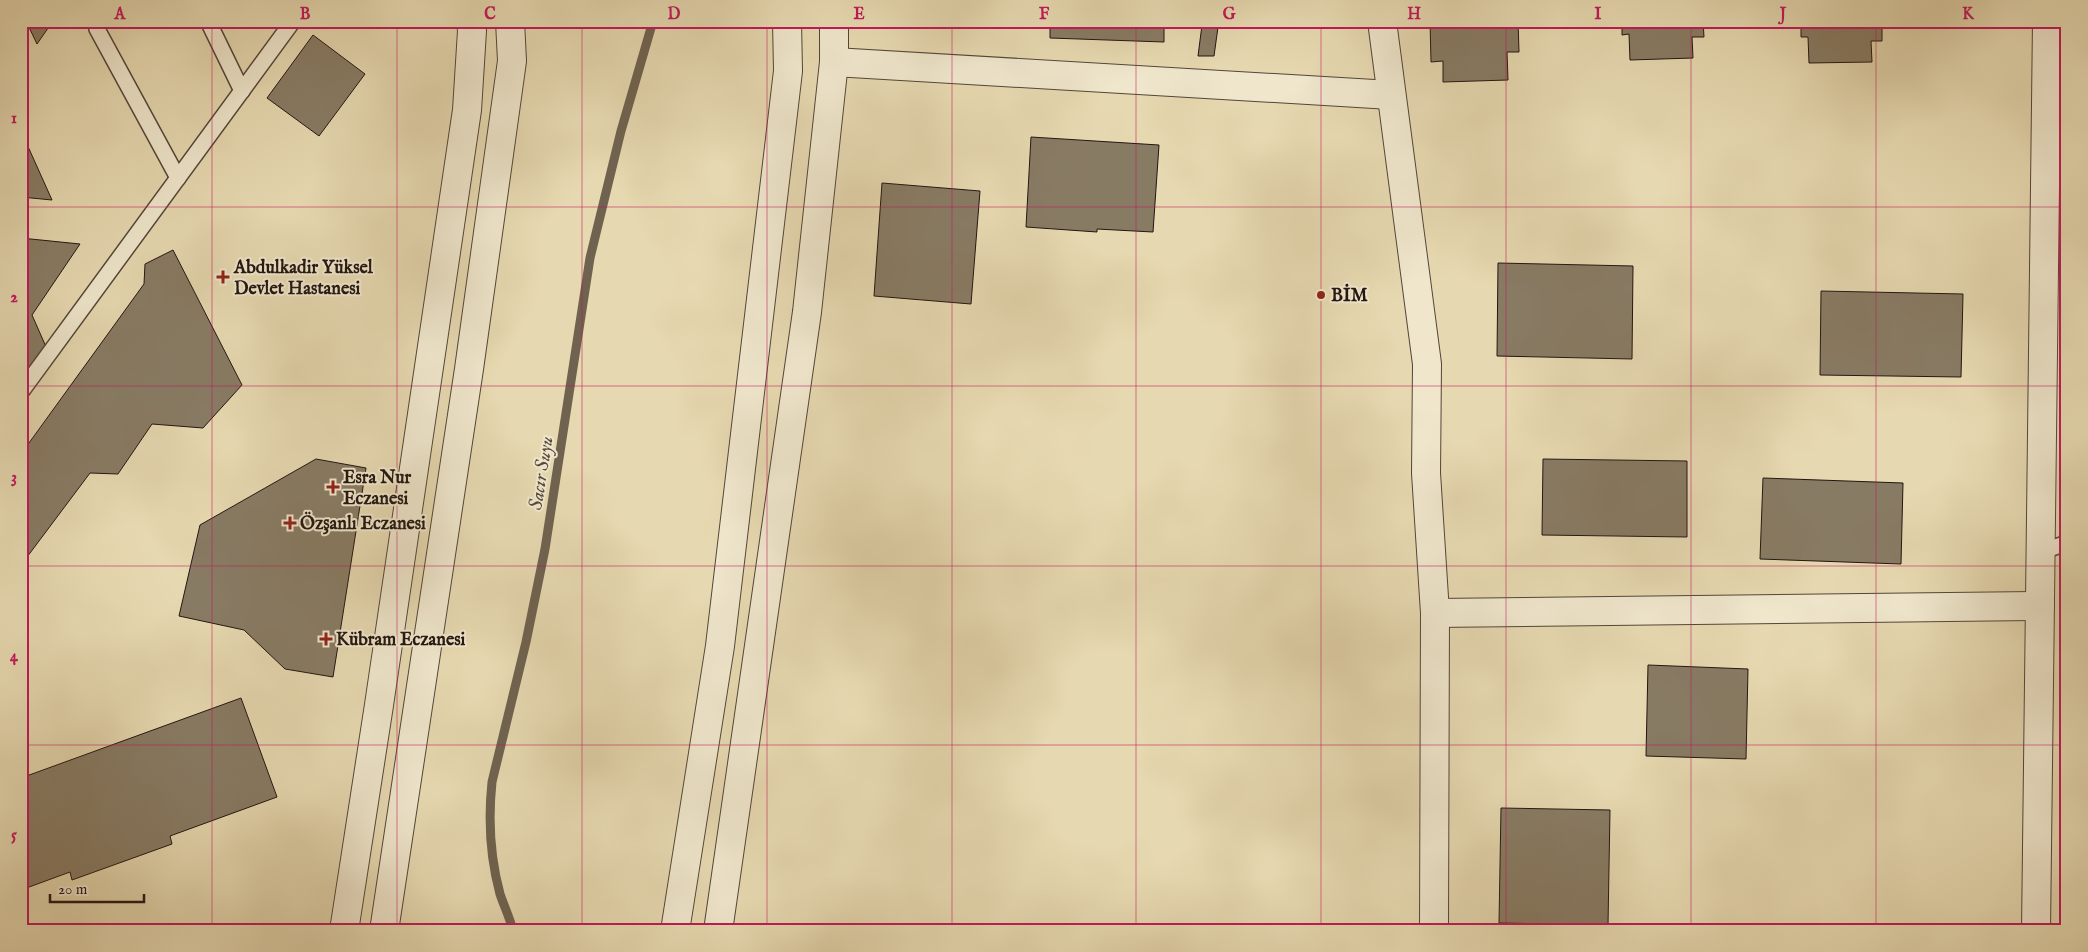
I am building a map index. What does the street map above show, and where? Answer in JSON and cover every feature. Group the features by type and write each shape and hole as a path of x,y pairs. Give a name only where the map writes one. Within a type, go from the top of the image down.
{"street":[{"path":"344,931 381,696 467,110 471,21"},
{"path":"675,931 720,646 788,71 787,21"},
{"path":"718,931 806,312 834,62 834,21"},
{"path":"1382,21 1427,364 1426,473 1435,613 1434,931"},
{"path":"2036,931 2047,21"},
{"path":"384,931 512,61 512,24"},
{"path":"834,62 1391,95"},
{"path":"1435,613 2040,606"}],"lane":[{"path":"102,21 97,29 178,178"},
{"path":"208,21 242,91"},
{"path":"21,392 293,21"},
{"path":"2040,552 2067,543"}],"building":[{"path":"26,21 53,21 37,44"},
{"path":"1050,21 1164,21 1164,42 1050,38"},
{"path":"1430,21 1518,21 1519,52 1507,52 1508,80 1443,82 1443,61 1431,62"},
{"path":"1622,21 1703,21 1704,37 1692,37 1693,58 1630,60 1629,34 1622,35"},
{"path":"1801,21 1882,21 1882,41 1871,41 1872,62 1809,63 1808,37 1801,37"},
{"path":"1202,25 1218,27 1214,56 1198,56"},
{"path":"313,35 365,74 319,136 267,98"},
{"path":"21,131 52,200 21,197"},
{"path":"1031,137 1159,145 1153,232 1097,229 1097,232 1026,227"},
{"path":"882,183 980,191 971,304 874,296"},
{"path":"21,238 80,244 32,315 47,349 21,380"},
{"path":"173,250 242,385 203,428 152,424 118,474 90,473 21,565 21,454 144,284 145,264"},
{"path":"1498,263 1633,266 1632,359 1497,356"},
{"path":"1821,291 1963,294 1961,377 1820,375"},
{"path":"316,459 366,468 333,677 285,669 244,630 179,616 200,525"},
{"path":"1543,459 1687,461 1687,537 1542,535"},
{"path":"1763,478 1903,483 1901,564 1760,559"},
{"path":"1648,665 1748,669 1746,759 1646,756"},
{"path":"241,698 277,797 170,836 172,844 72,880 70,872 21,890 21,778"},
{"path":"1501,808 1610,810 1608,925 1499,923"}],"waterway":[{"name":"Sacır Suyu","path":"513,931 500,894 492,852 490,824 492,782 526,642 545,549 590,258 621,131 653,21"}],"place":[{"name":"Abdulkadir Yüksel Devlet Hastanesi","path":"223,277"},
{"name":"BİM","path":"1321,295"},
{"name":"Esra Nur Eczanesi","path":"333,487"},
{"name":"Özşanlı Eczanesi","path":"290,523"},
{"name":"Kübram Eczanesi","path":"326,639"}]}
